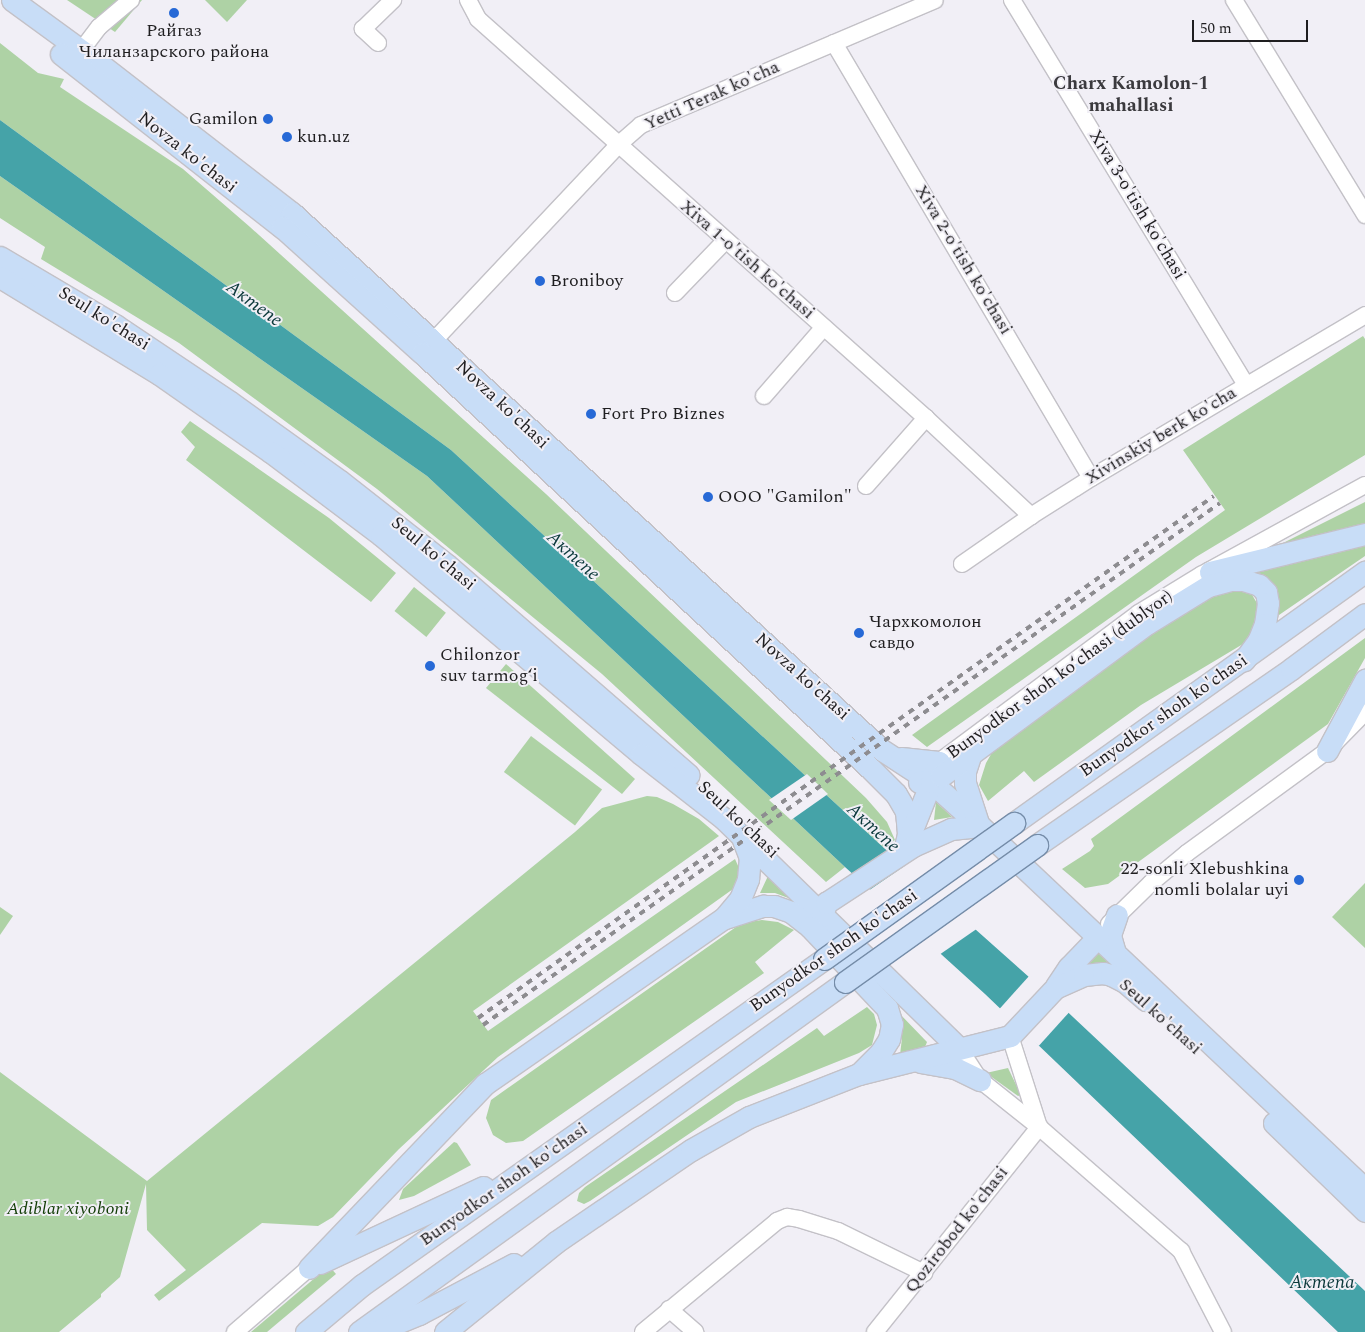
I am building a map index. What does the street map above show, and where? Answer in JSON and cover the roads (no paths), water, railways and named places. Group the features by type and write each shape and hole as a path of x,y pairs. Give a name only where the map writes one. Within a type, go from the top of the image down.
{"main road":[{"name":"Novza ko'chasi","path":"12,0 76,56 522,424 613,504 882,750 931,782 980,826"},
{"name":"Novza ko'chasi","path":"0,8 76,56"},
{"name":"Seul ko'chasi","path":"0,256 115,325 286,441 394,522 447,565 738,818 824,910 960,1048"},
{"name":"Seul ko'chasi","path":"0,277 158,374 328,494 434,578 642,754 723,818 824,910"},
{"name":"Novza ko'chasi","path":"428,347 896,794 906,811 908,829 904,851"},
{"path":"1201,575 1365,534"},
{"name":"Bunyodkor shoh ko'chasi","path":"306,1332 362,1285 824,959 1365,572"},
{"path":"871,769 902,780 931,782 1164,612 1215,584 1243,580 1259,585 1266,592 1268,603 1265,624 1258,641 1244,660"},
{"name":"Bunyodkor shoh ko'chasi","path":"359,1332 500,1228 1037,845 1291,669 1365,614"},
{"path":"1327,751 1365,680"},
{"path":"882,750 910,760 939,762 904,851"},
{"path":"824,910 846,890 904,851 942,832 980,826 965,785 965,772 971,753"},
{"name":"Seul ko'chasi","path":"980,826 1365,1189"},
{"path":"309,1268 485,1084 724,918 740,899 748,879 750,858 742,836"},
{"path":"724,918 762,906 774,906 790,912 810,927 887,1008 892,1024 889,1039 881,1052 858,1074"},
{"path":"1069,966 1076,940 1074,914"},
{"path":"1115,953 1110,936 1118,915"},
{"path":"1055,988 1069,966 1098,937"},
{"name":"Seul ko'chasi","path":"1010,1036 1055,988 1084,975 1094,973 1111,975 1125,982 1365,1211"},
{"path":"445,1332 556,1242 691,1150 732,1126 776,1106 858,1074 1010,1036"},
{"path":"904,1062 923,1062 947,1066 980,1080"},
{"path":"309,1268 531,1165"},
{"path":"419,1314 500,1228"},
{"path":"375,1332 419,1314 556,1242"}],"street":[{"path":"76,56 99,27 131,0"},
{"path":"378,43 363,29 393,0"},
{"name":"Xiva 1-o'tish ko'chasi","path":"468,0 478,19 725,241 926,418 1031,516"},
{"name":"Yetti Terak ko'cha","path":"428,347 618,145 641,124 935,0"},
{"name":"Xiva 3-o'tish ko'chasi","path":"1012,0 1246,385"},
{"path":"1234,0 1365,215"},
{"name":"Xiva 2-o'tish ko'chasi","path":"834,43 1092,478"},
{"path":"675,293 725,241"},
{"name":"Xivinskiy berk ko'cha","path":"962,564 1031,516 1092,478 1365,315"},
{"path":"764,396 824,327"},
{"path":"866,486 926,418"},
{"name":"Bunyodkor shoh koʻchasi (dublyor)","path":"939,762 1139,613 1201,575 1365,485"},
{"path":"1098,937 1151,883 1187,853 1327,751 1365,712"},
{"path":"1010,1036 1039,1127"},
{"path":"960,1048 980,1080 1039,1127 1180,1251 1223,1332"},
{"name":"Qozirobod ko'chasi","path":"875,1332 1039,1127"},
{"path":"643,1332 777,1221 787,1217 838,1231 924,1273"},
{"path":"235,1332 309,1268"},
{"path":"669,1309 695,1332"},
{"path":"397,1332 419,1314"}],"water":[{"name":"Актепа","path":"0,120 451,450 884,848 1057,1002 1365,1291 1365,1332 1338,1332 985,994 845,867 427,476 0,176"}],"railway":[{"path":"478,1018 1214,496"},
{"path":"483,1025 1220,503"}],"place":[{"name":"Райгаз Чиланзарского района","path":"174,13"},
{"name":"Gamilon","path":"268,119"},
{"name":"kun.uz","path":"287,137"},
{"name":"Broniboy","path":"540,281"},
{"name":"Fort Pro Biznes","path":"591,414"},
{"name":"ООО \"Gamilon\"","path":"708,497"},
{"name":"Чархкомолон савдо","path":"859,633"},
{"name":"Chilonzor suv tarmog‘i","path":"430,666"},
{"name":"22-sonli Xlebushkina nomli bolalar uyi","path":"1299,880"}],"district":[{"name":"Charx Kamolon-1 mahallasi","path":"1131,95"}],"water label":[{"name":"Актепе","path":"254,304"},
{"name":"Актепе","path":"573,556"},
{"name":"Актепе","path":"873,828"}],"park label":[{"name":"Adiblar xiyoboni","path":"68,1209"}]}
